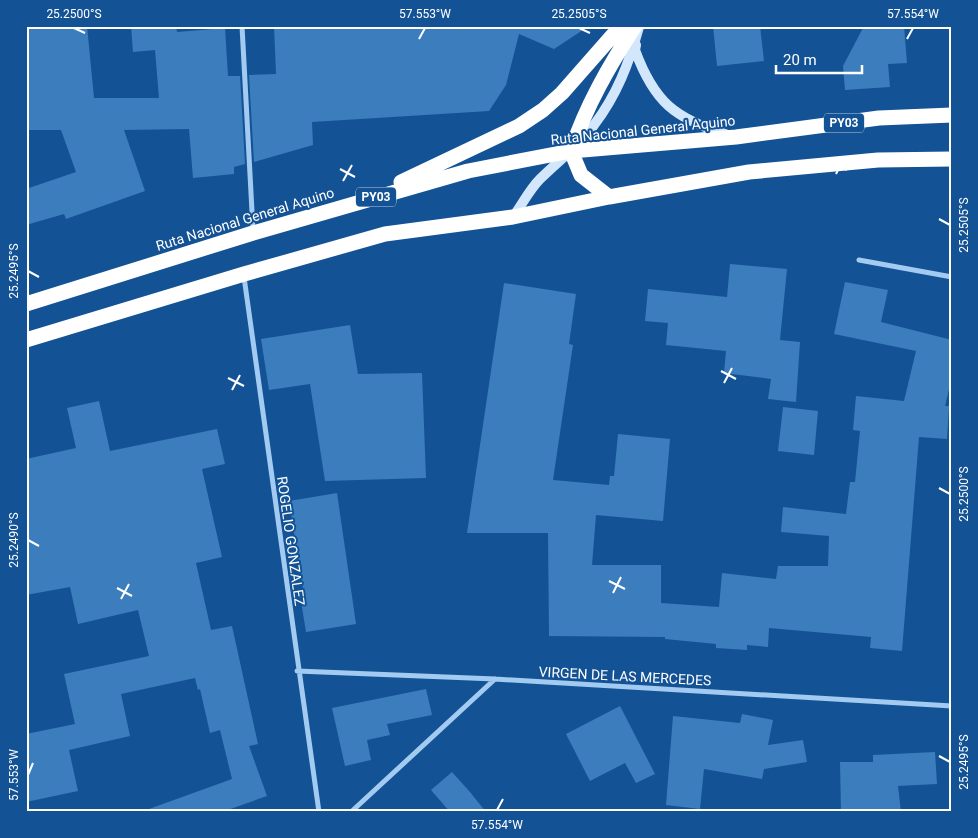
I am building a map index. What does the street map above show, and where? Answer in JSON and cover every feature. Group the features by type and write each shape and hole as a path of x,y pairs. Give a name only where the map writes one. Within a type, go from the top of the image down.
{"highway":[{"path":"365,200 519,126 562,93 613,35 627,26"},
{"path":"609,197 581,175 571,152 581,120 596,89 638,26"},
{"name":"Ruta Nacional General Aquino","path":"26,304 253,233 468,171 571,152 736,137 879,118 952,115"},
{"path":"26,340 244,274 385,234 514,217 609,197 749,172 878,160 952,159"}],"street":[{"path":"242,26 253,233"},
{"path":"638,26 635,50 645,78 662,101 685,119 736,137"},
{"path":"514,217 538,180 571,152"},
{"path":"859,260 952,277"},
{"name":"ROGELIO GONZALEZ","path":"244,274 297,671 318,812"},
{"name":"VIRGEN DE LAS MERCEDES","path":"297,671 495,679 952,706"},
{"path":"351,812 495,679"}],"building":[{"path":"26,26 87,26 94,98 159,98 155,50 133,52 131,26 176,26 177,32 225,28 228,76 240,76 245,164 234,167 234,174 193,178 189,129 124,130 145,191 66,219 64,214 26,225 26,189 76,172 61,130 26,130"},
{"path":"274,26 589,26 554,49 519,34 506,85 489,111 312,122 313,145 254,162 249,75 276,74"},
{"path":"713,26 760,26 764,61 717,66"},
{"path":"864,26 904,26 907,63 888,64 890,87 845,90 843,66"},
{"path":"730,264 787,269 780,340 800,342 796,402 768,399 771,379 724,373 726,351 666,345 668,323 645,321 648,289 727,297"},
{"path":"845,282 888,290 881,322 952,340 952,377 945,406 949,406 947,439 919,437 902,651 870,648 871,637 769,628 768,647 747,645 747,650 716,648 716,644 665,639 665,637 549,636 548,533 467,533 504,283 576,294 569,344 573,345 553,480 609,485 610,476 614,476 618,434 670,439 663,521 596,515 592,565 661,565 661,603 719,607 722,573 776,579 778,566 828,566 829,536 781,532 783,507 846,514 850,482 855,482 860,431 853,430 856,396 904,401 916,351 834,334"},
{"path":"350,325 358,374 422,373 426,478 325,481 310,384 269,390 261,339"},
{"path":"99,401 110,451 217,429 225,464 202,469 222,557 196,563 211,630 232,626 258,744 249,746 267,796 222,812 150,812 149,809 232,779 220,730 210,733 200,689 198,690 195,678 121,694 130,736 69,750 78,791 26,802 26,734 75,724 64,674 149,656 138,610 78,624 70,587 26,595 26,459 76,448 67,408"},
{"path":"783,407 818,411 814,455 778,451"},
{"path":"337,493 356,624 306,632 300,595 304,595 289,501"},
{"path":"426,689 432,715 387,724 390,735 367,740 371,760 345,766 332,708"},
{"path":"620,706 655,774 636,783 625,763 590,781 566,734"},
{"path":"742,714 773,720 768,745 803,740 807,762 764,769 762,779 704,769 700,809 666,805 673,716 740,723"},
{"path":"935,752 937,784 898,786 901,812 841,812 840,762 873,762 873,755"},
{"path":"452,772 486,812 450,812 431,790"}]}
